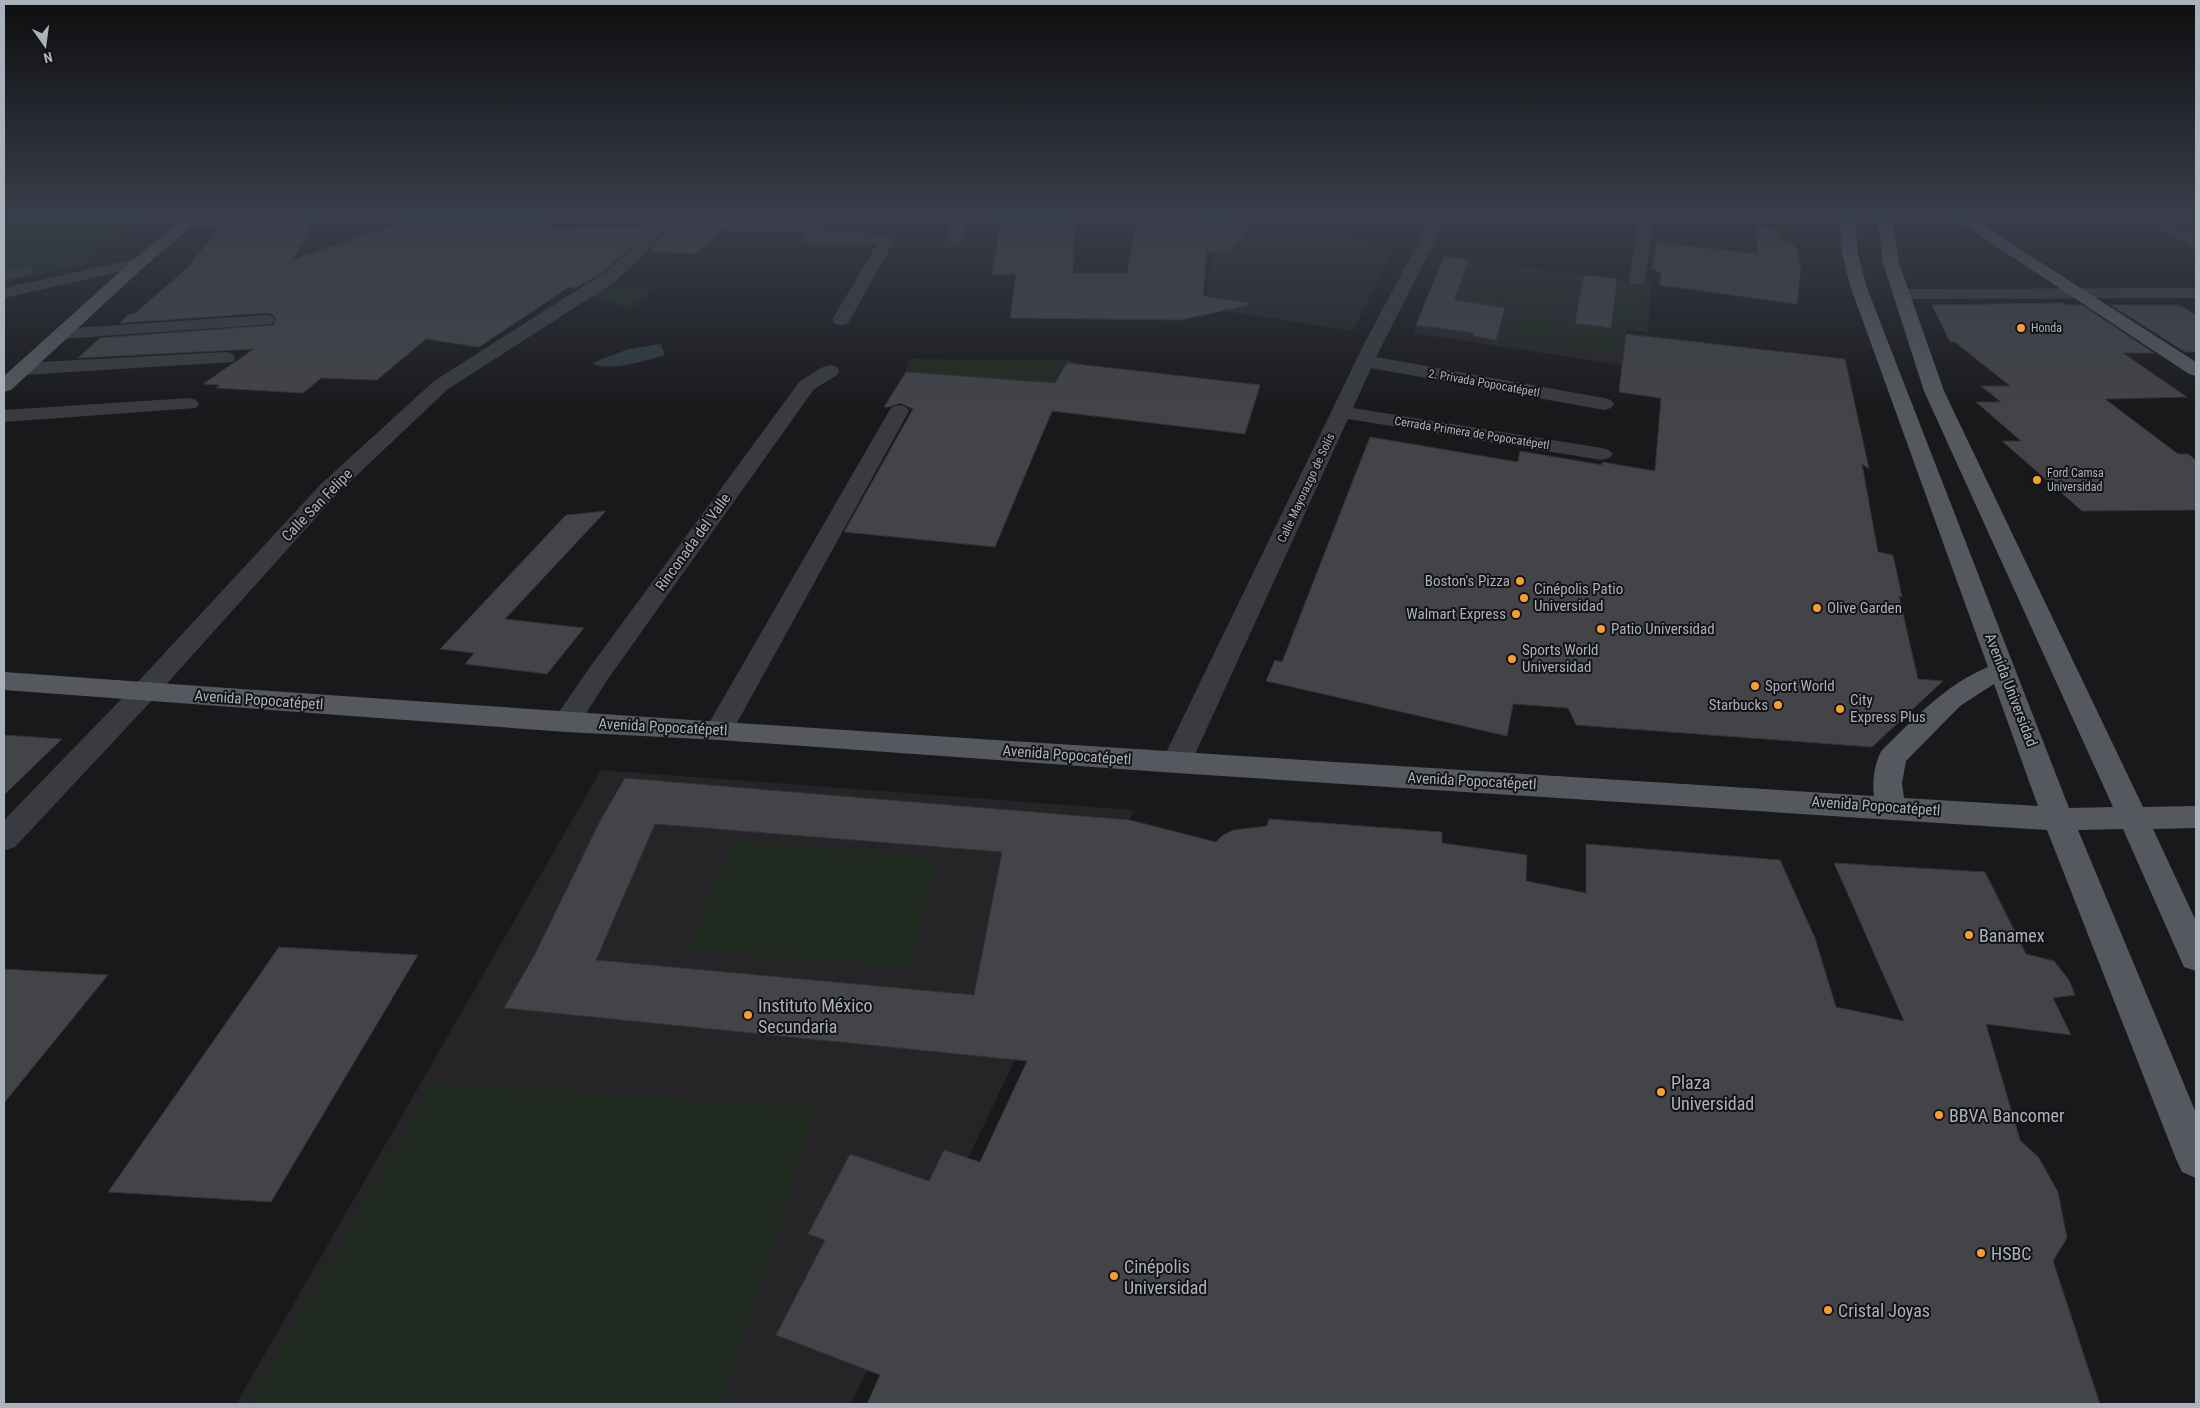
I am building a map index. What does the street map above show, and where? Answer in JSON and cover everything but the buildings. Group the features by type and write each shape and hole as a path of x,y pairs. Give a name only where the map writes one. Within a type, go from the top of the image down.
{"main road":[{"path":"4,386 120,281"},
{"name":"Avenida Universidad","path":"1857,281 2004,670 2058,819 2196,1159"},
{"path":"1897,281 1934,391 2132,817 2188,931 2196,957"},
{"path":"2059,281 2196,370"},
{"path":"1891,807 1887,783 1892,758 1950,700 1978,681 2004,670"},
{"name":"Avenida Popocatépetl","path":"4,681 566,722 720,730 1176,763 2058,819 2196,817"}],"street":[{"path":"4,293 59,281"},
{"name":"Calle San Felipe","path":"4,839 145,691 329,489 441,386 604,281"},
{"path":"842,320 864,281"},
{"name":"Calle Mayorazgo de Solís","path":"1176,763 1365,361 1407,281"},
{"path":"1902,294 2196,292"},
{"path":"61,334 266,320"},
{"path":"23,369 226,358"},
{"name":"2. Privada Popocatépetl","path":"1365,361 1604,404"},
{"name":"Rinconada del Valle","path":"566,722 599,673 807,385 830,371"},
{"path":"4,416 189,404"},
{"path":"720,730 745,681 899,411"},
{"name":"Cerrada Primera de Popocatépetl","path":"1341,412 1602,454"}],"shaded area":[{"path":"1208,281 1378,281 1353,331 1205,308"},
{"path":"1434,281 1627,281 1651,284 1648,332 1627,330 1623,365 1413,333"},
{"path":"1482,281 1565,281 1563,293"},
{"path":"1480,285 1562,296 1558,312 1475,300"},
{"path":"606,287 653,289 631,308 588,297"},
{"path":"1615,292 1648,296 1645,331 1611,326"},
{"path":"1520,315 1621,330 1618,354 1514,338"},
{"path":"661,344 665,355 648,360 607,367 592,363 628,349"},
{"path":"910,359 1069,360 1081,365 1053,411 1038,444 1053,383 906,372"},
{"name":"Instituto México Secundaria","path":"601,770 1134,810 851,1404 236,1404"},
{"path":"734,841 938,856 909,968 687,950"},
{"path":"433,1082 455,1085 816,1107 722,1404 248,1404"}],"place":[{"name":"Honda","path":"2021,328"},
{"name":"Ford Camsa Universidad","path":"2037,480"},
{"name":"Boston's Pizza","path":"1520,581"},
{"name":"Cinépolis Patio Universidad","path":"1524,598"},
{"name":"Olive Garden","path":"1817,608"},
{"name":"Walmart Express","path":"1516,614"},
{"name":"Patio Universidad","path":"1601,629"},
{"name":"Sports World Universidad","path":"1512,659"},
{"name":"Sport World","path":"1755,686"},
{"name":"Starbucks","path":"1778,705"},
{"name":"City Express Plus","path":"1840,709"},
{"name":"Banamex","path":"1969,935"},
{"name":"Instituto México Secundaria","path":"748,1015"},
{"name":"Plaza Universidad","path":"1661,1092"},
{"name":"BBVA Bancomer","path":"1939,1115"},
{"name":"HSBC","path":"1981,1253"},
{"name":"Cinépolis Universidad","path":"1114,1276"},
{"name":"Cristal Joyas","path":"1828,1310"}]}
